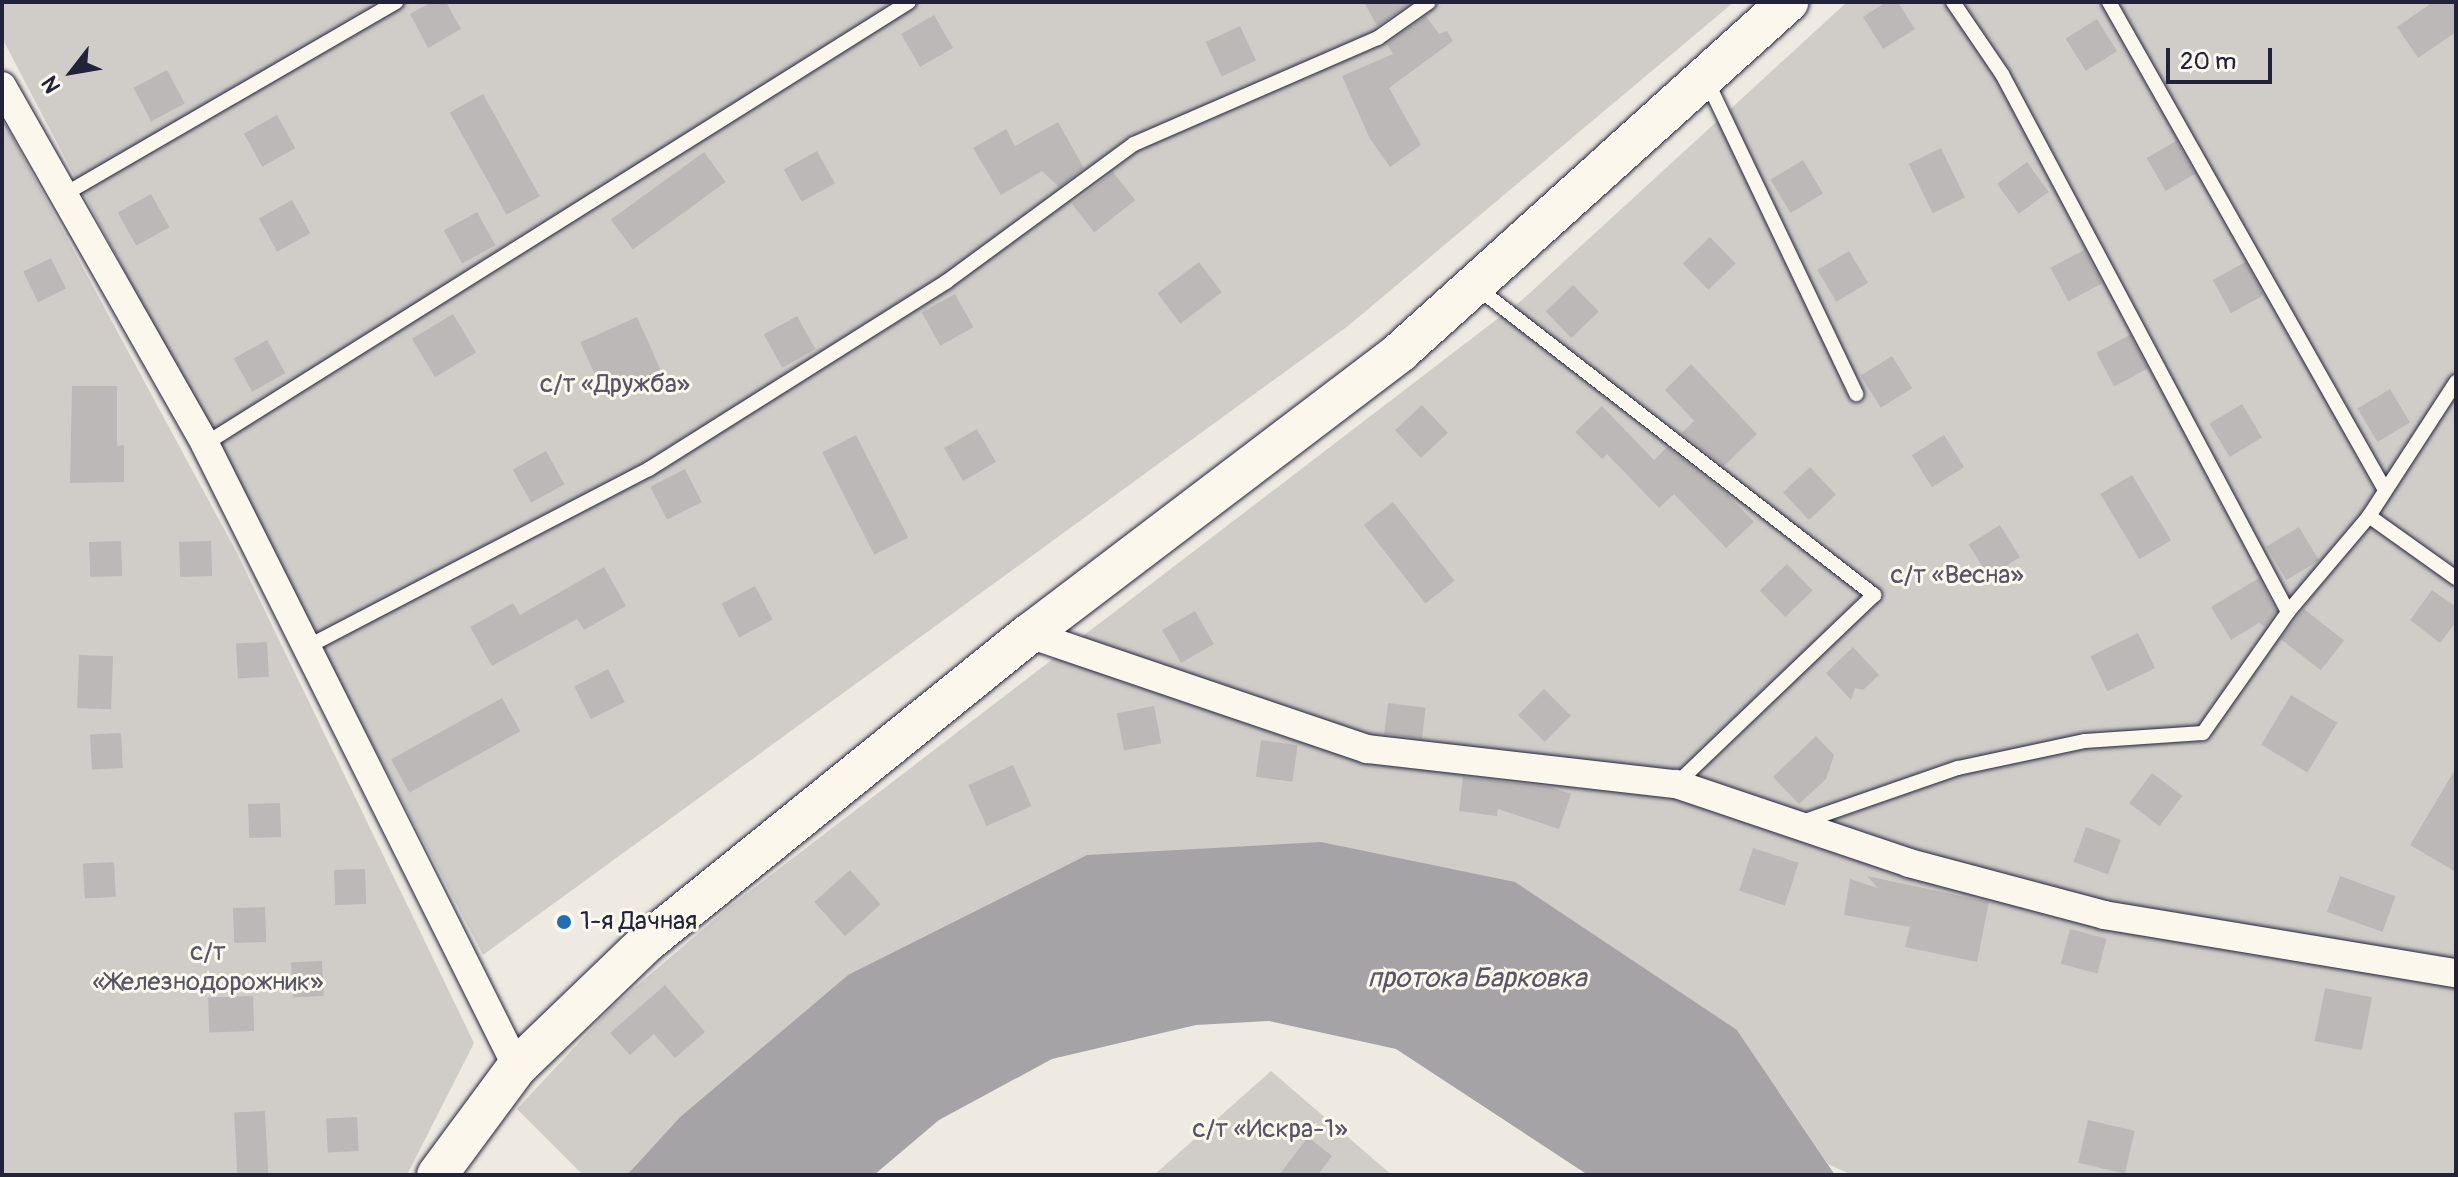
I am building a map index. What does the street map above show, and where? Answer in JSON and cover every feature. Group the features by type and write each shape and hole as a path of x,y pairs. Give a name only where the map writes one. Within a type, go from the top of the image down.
{"main road":[{"path":"437,1175 517,1067 647,942 1029,634 1400,352 1788,2"}],"street":[{"path":"2,86 205,444 517,1067"},
{"path":"1029,634 1367,749 1676,784 1909,863 2104,915 2456,973"}],"lane":[{"path":"65,194 396,2"},
{"path":"205,444 909,2"},
{"path":"305,648 649,469 946,282 1134,144 1378,38 1429,2"},
{"path":"1953,2 2002,74 2288,612"},
{"path":"2109,2 2385,490"},
{"path":"1705,77 1856,394"},
{"path":"1474,285 1874,595 1676,784"},
{"path":"1795,825 1958,768 2085,741 2203,733 2288,612 2369,516 2456,382"},
{"path":"2369,516 2456,578"}],"green space":[{"name":"с/т «Дружба»","path":"2,2 1734,2 1348,326 483,955 2,38"},
{"name":"с/т «Весна»","path":"1847,2 2456,2 2456,1175 1852,1175 1828,1164 1737,1030 848,975 680,1117 627,1175 583,1175 517,1109 611,1008 729,907 1522,300"},
{"name":"с/т «Железнодорожник»","path":"2,118 237,553 474,1043 407,1175 2,1175"},
{"name":"с/т «Искра-1»","path":"1271,1071 1392,1175 1154,1175"}],"water":[{"name":"протока Барковка","path":"1321,842 1515,882 1737,1030 1835,1175 1588,1175 1396,1049 1269,1021 1196,1025 1052,1059 939,1120 874,1175 627,1175 680,1117 848,975 1087,855"}],"building":[{"path":"432,2 446,2 461,29 428,48 410,14"},
{"path":"1364,2 1412,2 1377,26"},
{"path":"1886,2 1898,2 1915,29 1883,49 1863,17"},
{"path":"2433,2 2456,2 2456,32 2418,58 2397,27"},
{"path":"934,15 953,48 920,67 901,34"},
{"path":"1426,16 1439,34 1447,31 1453,41 1389,88 1421,145 1390,167 1370,139 1342,76 1393,54 1387,44"},
{"path":"2097,19 2117,51 2086,71 2066,39"},
{"path":"1240,26 1256,60 1222,76 1206,42"},
{"path":"167,70 185,104 151,121 133,88"},
{"path":"483,94 540,196 506,215 450,112"},
{"path":"277,115 295,148 262,167 244,133"},
{"path":"1058,122 1084,168 1059,187 1042,171 1001,195 973,148 1006,129 1015,146"},
{"path":"2176,141 2195,174 2166,191 2147,158"},
{"path":"1941,148 1965,197 1933,213 1909,164"},
{"path":"817,151 835,183 802,202 784,169"},
{"path":"704,152 726,182 633,250 611,220"},
{"path":"1803,160 1823,193 1791,213 1770,180"},
{"path":"2027,162 2049,192 2019,214 1997,184"},
{"path":"1113,172 1135,200 1094,232 1072,204"},
{"path":"151,194 169,227 136,246 118,212"},
{"path":"292,200 310,233 277,252 259,218"},
{"path":"477,212 495,245 462,264 444,230"},
{"path":"1710,237 1736,264 1708,290 1683,263"},
{"path":"2084,250 2102,284 2068,301 2050,268"},
{"path":"1849,251 1868,283 1836,302 1817,270"},
{"path":"51,258 66,289 38,302 23,272"},
{"path":"1199,262 1222,292 1180,324 1157,293"},
{"path":"2245,262 2263,295 2231,313 2213,280"},
{"path":"1573,285 1599,312 1571,338 1546,311"},
{"path":"955,294 973,327 940,346 922,312"},
{"path":"453,314 476,353 435,377 412,339"},
{"path":"797,316 815,349 782,368 764,334"},
{"path":"637,317 661,372 605,397 580,342"},
{"path":"2130,335 2148,369 2114,386 2096,353"},
{"path":"267,340 285,373 252,392 234,358"},
{"path":"1892,356 1912,388 1881,408 1861,376"},
{"path":"1691,364 1757,434 1724,466 1682,433 1694,421 1665,390"},
{"path":"72,386 117,386 117,446 124,445 124,482 70,483"},
{"path":"2390,389 2410,422 2378,442 2357,409"},
{"path":"2242,404 2262,437 2230,457 2209,424"},
{"path":"1422,405 1448,433 1421,458 1395,430"},
{"path":"1602,406 1654,460 1667,447 1726,493 1754,522 1726,548 1674,494 1659,508 1607,454 1602,459 1575,432"},
{"path":"977,429 996,462 963,481 944,448"},
{"path":"856,435 908,537 874,555 822,452"},
{"path":"1944,435 1964,467 1932,487 1912,455"},
{"path":"546,451 564,484 531,503 513,469"},
{"path":"1810,467 1836,495 1809,520 1783,492"},
{"path":"685,469 702,502 667,520 650,487"},
{"path":"2132,475 2171,540 2139,559 2100,494"},
{"path":"1393,502 1455,581 1425,604 1364,525"},
{"path":"2000,525 2020,557 1989,577 1969,545"},
{"path":"2299,527 2319,560 2287,580 2266,547"},
{"path":"121,541 122,576 90,577 89,542"},
{"path":"211,541 212,576 180,577 179,542"},
{"path":"1787,564 1813,591 1785,617 1760,590"},
{"path":"604,567 626,606 584,630 577,619 492,666 470,627 513,603 520,615"},
{"path":"2259,578 2276,611 2265,627 2259,623 2231,640 2211,607"},
{"path":"755,586 773,620 739,637 721,604"},
{"path":"2432,590 2456,607 2456,622 2440,643 2410,620"},
{"path":"2304,609 2344,640 2321,670 2281,639"},
{"path":"1195,611 1214,644 1181,663 1162,630"},
{"path":"2138,633 2155,668 2107,691 2090,656"},
{"path":"267,642 269,677 238,679 236,644"},
{"path":"1853,647 1879,675 1863,690 1855,688 1851,700 1826,673"},
{"path":"79,655 113,656 111,709 77,708"},
{"path":"608,669 625,702 591,719 574,686"},
{"path":"1544,689 1571,716 1545,742 1518,715"},
{"path":"2291,695 2337,723 2307,773 2261,745"},
{"path":"502,698 520,731 409,793 391,760"},
{"path":"1388,703 1426,708 1422,738 1384,734"},
{"path":"1154,706 1161,743 1124,751 1117,713"},
{"path":"121,733 123,768 92,770 90,735"},
{"path":"1816,736 1834,755 1826,779 1799,804 1773,777"},
{"path":"1261,740 1298,745 1292,782 1256,777"},
{"path":"1013,765 1031,806 987,826 968,785"},
{"path":"2456,768 2456,872 2410,845"},
{"path":"2152,773 2182,796 2159,826 2129,803"},
{"path":"1463,777 1550,787 1571,794 1559,829 1498,809 1497,816 1459,811"},
{"path":"280,803 281,837 249,838 248,804"},
{"path":"2086,827 2121,840 2108,874 2073,862"},
{"path":"1753,848 1799,863 1785,906 1739,891"},
{"path":"114,862 116,897 85,899 83,864"},
{"path":"365,869 366,904 335,905 334,870"},
{"path":"850,870 881,904 845,936 814,902"},
{"path":"1867,876 1989,902 1977,962 1905,947 1910,927 1844,915 1850,879 1878,888"},
{"path":"2340,876 2395,896 2382,932 2327,912"},
{"path":"265,907 266,942 234,943 233,908"},
{"path":"2070,929 2107,939 2097,974 2061,964"},
{"path":"322,961 324,996 293,998 291,963"},
{"path":"665,985 705,1032 675,1058 654,1034 630,1055 610,1033"},
{"path":"2325,988 2372,997 2362,1050 2315,1041"},
{"path":"253,996 254,1031 209,1033 208,998"},
{"path":"265,1111 268,1175 237,1175 234,1113"},
{"path":"357,1117 359,1151 328,1153 326,1119"},
{"path":"2088,1120 2135,1131 2125,1174 2078,1163"},
{"path":"1308,1137 1332,1156 1318,1175 1279,1175"}],"place":[{"name":"1-я Дачная","path":"564,922"}]}
